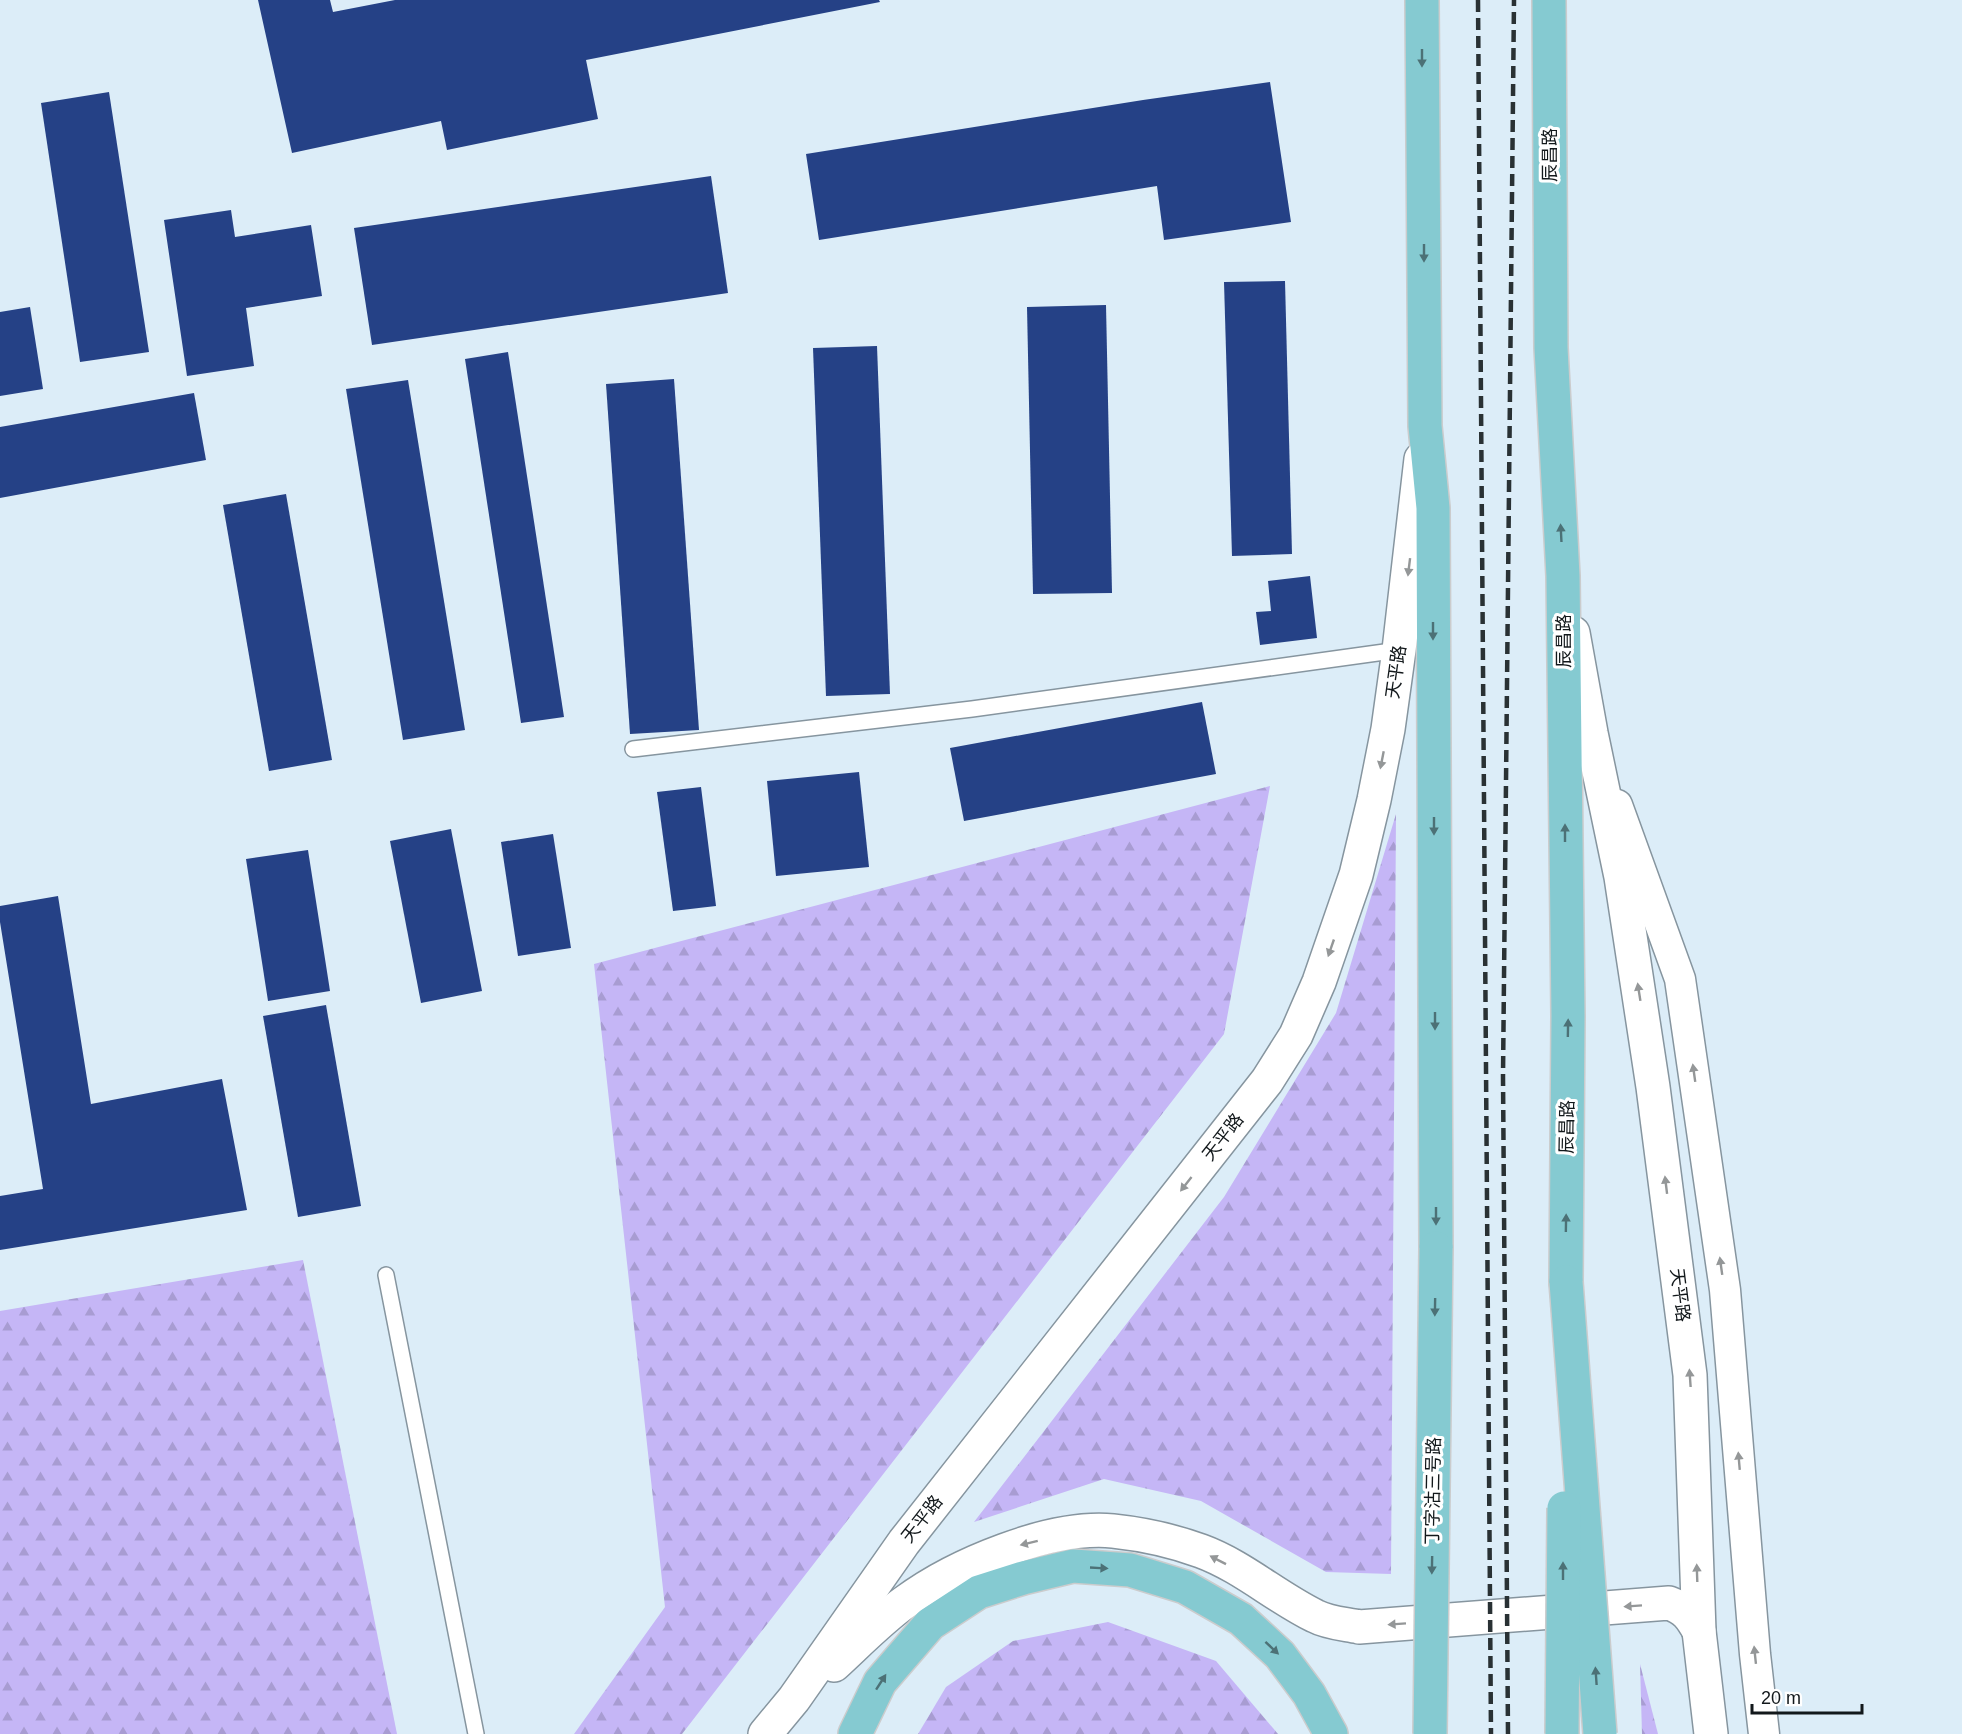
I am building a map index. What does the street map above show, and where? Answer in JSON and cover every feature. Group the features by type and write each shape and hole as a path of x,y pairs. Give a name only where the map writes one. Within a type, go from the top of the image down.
{"main road":[{"path":"1422,0 1425,426"},
{"name":"辰昌路","path":"1549,0 1551,348 1563,576 1568,1016 1566,1282"},
{"name":"丁字沽三号路","path":"1425,426 1432,508 1436,1248 1430,1734"},
{"path":"1562,1734 1566,1282"},
{"path":"1566,1282 1600,1734"},
{"path":"855,1734 880,1682 930,1624 979,1592 1073,1566 1130,1570 1185,1587 1241,1619 1280,1655 1309,1694 1331,1734"}],"street":[{"name":"天平路","path":"765,1734 794,1699 904,1542 1267,1081 1296,1035 1319,982 1356,875 1374,800 1399,650 1425,426"},
{"name":"天平路","path":"1563,576 1591,733 1621,877 1653,1087 1690,1375 1699,1631 1711,1734"},
{"path":"1591,733 1680,979 1725,1290 1755,1654 1764,1734"},
{"path":"794,1699 905,1602 935,1583 973,1563 1017,1546 1066,1533 1111,1531 1152,1538 1202,1551 1259,1581 1317,1617 1359,1627 1669,1603 1690,1614 1699,1631"}],"lane":[{"path":"633,748 972,709 1399,650"},
{"path":"386,1275 476,1734"}],"green space":[{"path":"1270,786 1224,1034 682,1734 574,1734 665,1607 594,964"},
{"path":"1396,814 1391,1574 1326,1572 1201,1501 1104,1479 974,1522 1224,1197 1336,1013"},
{"path":"303,1260 397,1734 0,1734 0,1311"},
{"path":"1108,1622 1216,1661 1278,1734 918,1734 946,1687 1013,1641"},
{"path":"1640,1664 1658,1734 1642,1734"}],"building":[{"path":"258,0 330,0 333,12 395,0 879,0 880,2 586,60 598,119 447,150 441,121 292,153"},
{"path":"1270,82 1291,222 1164,240 1157,186 819,240 806,154"},
{"path":"109,92 149,352 80,362 41,103"},
{"path":"711,176 728,293 372,345 354,228"},
{"path":"231,210 235,237 311,225 322,296 246,308 254,366 187,376 164,220"},
{"path":"1285,281 1292,554 1232,556 1224,282"},
{"path":"1106,305 1112,593 1033,594 1027,307"},
{"path":"30,307 43,389 0,396 0,312"},
{"path":"877,346 890,694 826,696 813,348"},
{"path":"508,352 564,717 521,723 465,359"},
{"path":"674,379 699,730 630,734 606,384"},
{"path":"408,380 465,730 403,740 346,389"},
{"path":"194,393 206,460 0,498 0,427"},
{"path":"286,494 332,760 269,771 223,505"},
{"path":"1310,576 1317,638 1260,645 1256,612 1271,611 1268,581"},
{"path":"1202,702 1216,774 964,821 950,748"},
{"path":"859,772 869,867 776,876 767,781"},
{"path":"701,787 716,906 673,911 657,792"},
{"path":"451,829 482,991 421,1003 390,841"},
{"path":"553,834 571,948 518,956 501,842"},
{"path":"308,850 330,991 268,1001 246,859"},
{"path":"58,896 91,1104 222,1079 247,1210 0,1250 0,1196 43,1189 0,922 0,906"},
{"path":"326,1005 361,1206 298,1217 263,1016"}],"railway":[{"path":"1478,0 1491,1734"},
{"path":"1508,1734 1503,1076 1514,0"}]}
